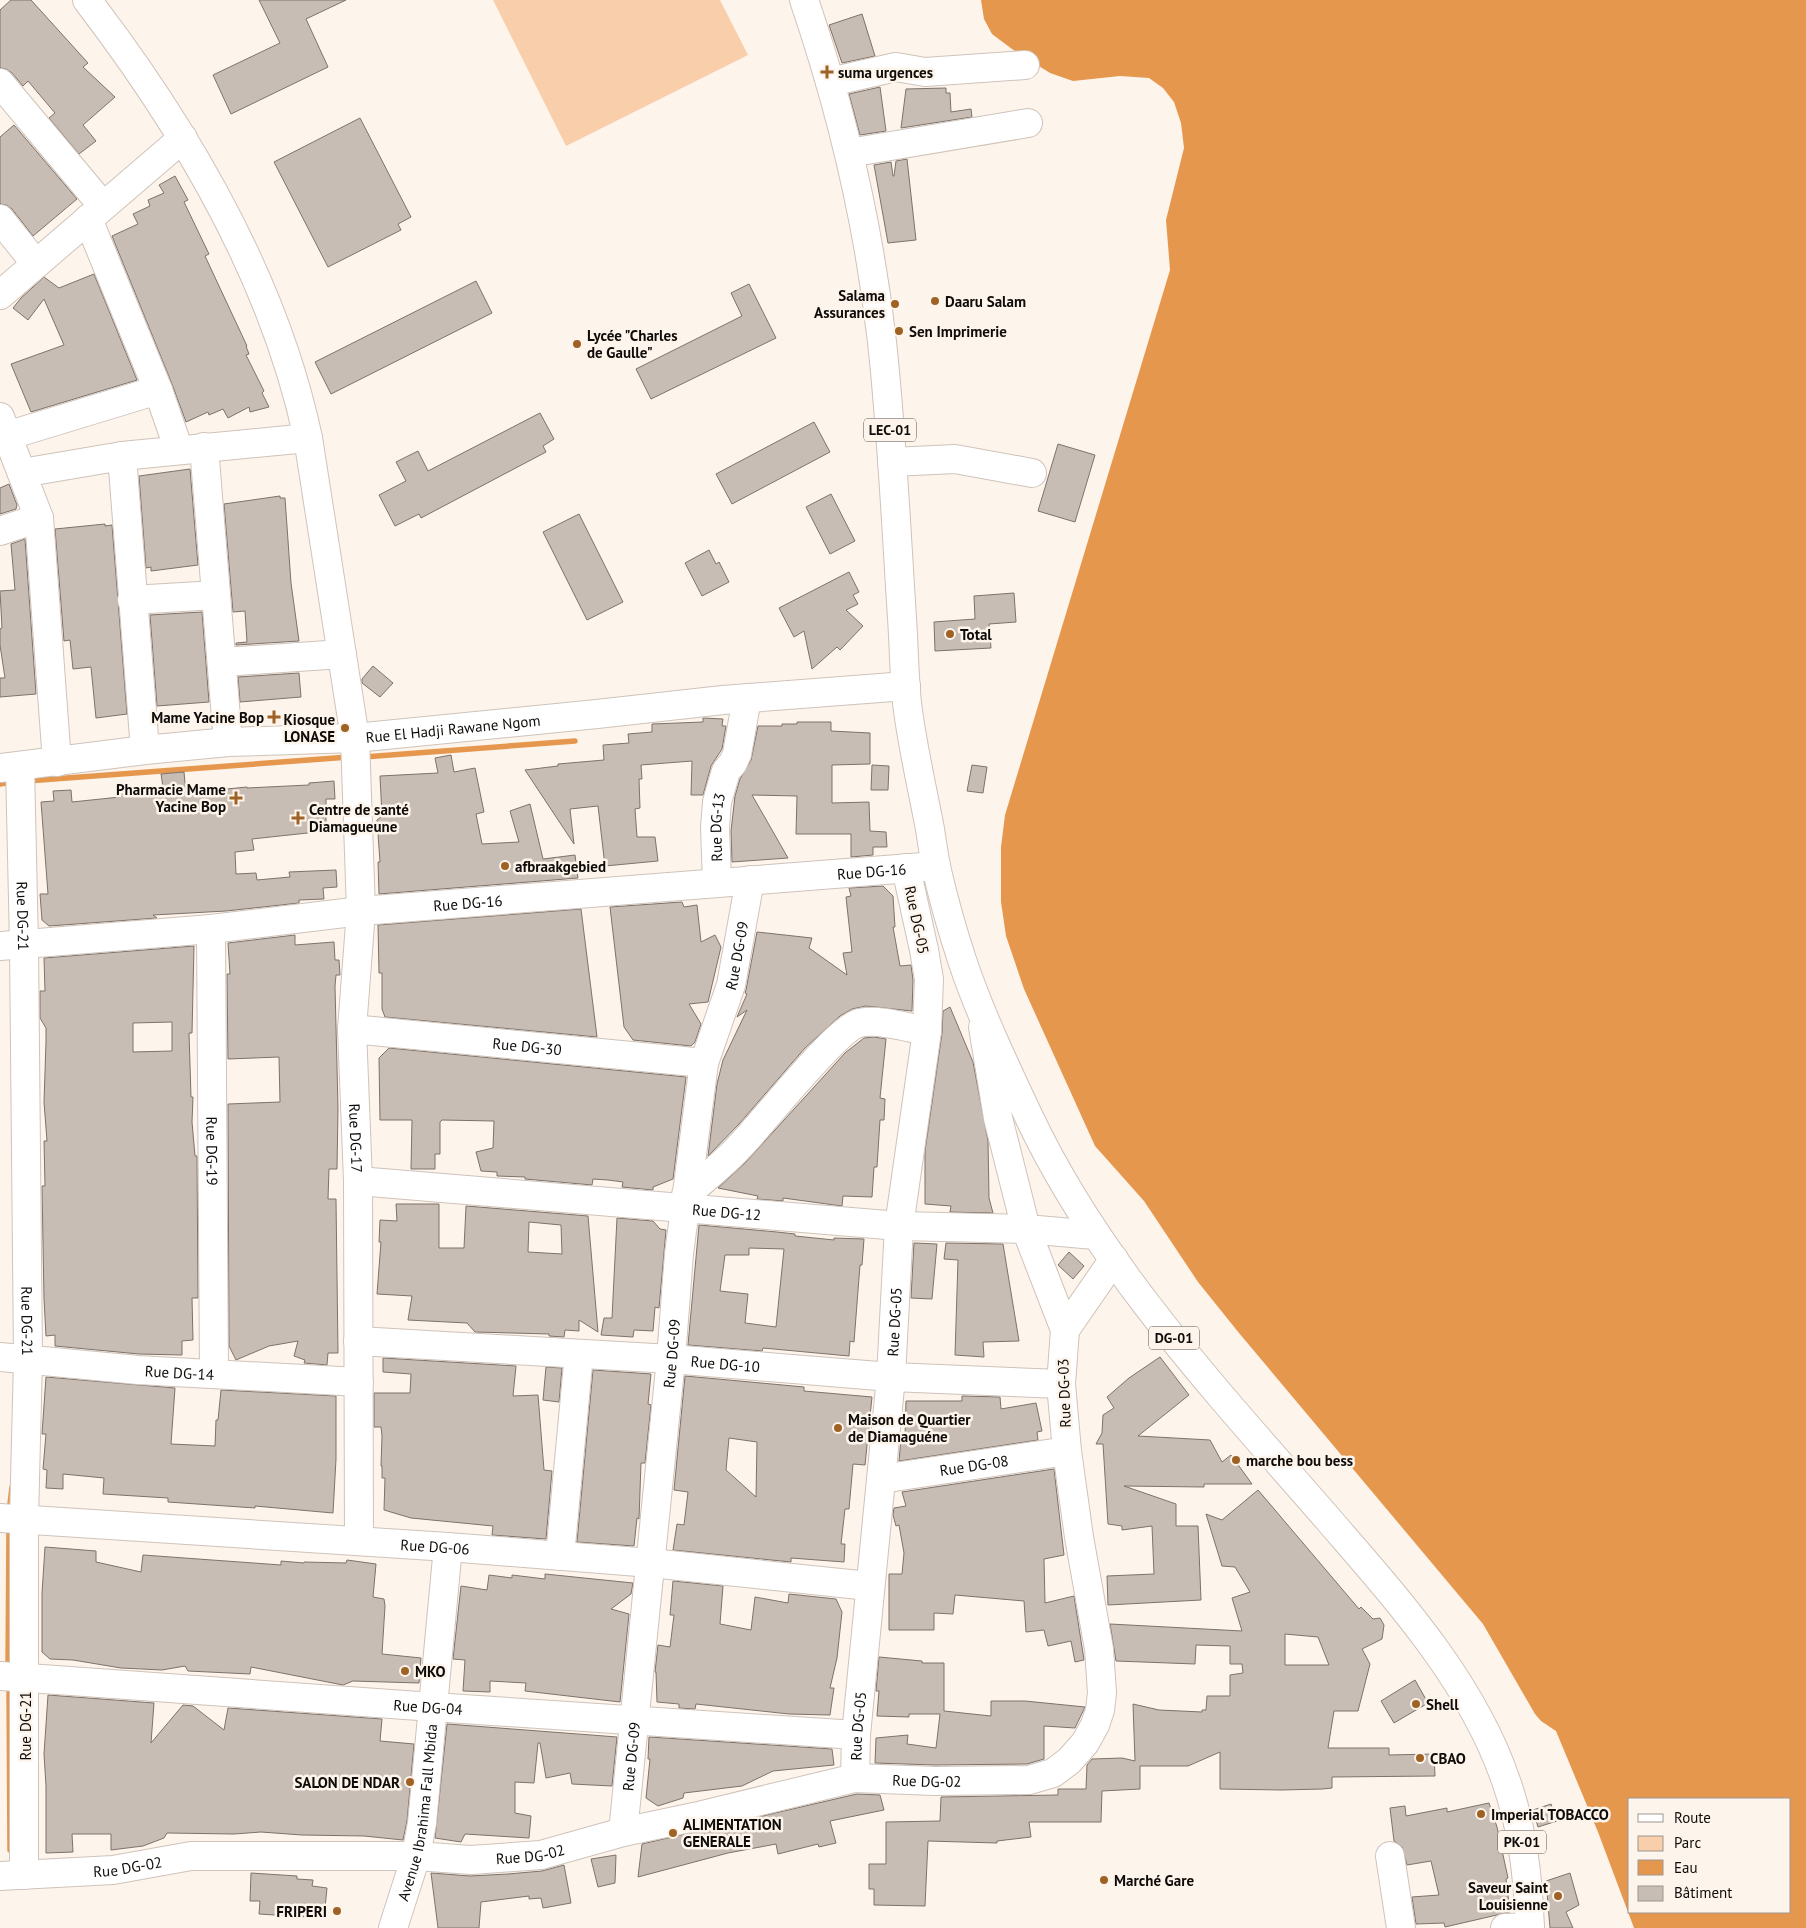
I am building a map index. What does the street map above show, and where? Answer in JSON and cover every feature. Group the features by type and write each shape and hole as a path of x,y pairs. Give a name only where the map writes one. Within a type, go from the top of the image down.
{"main road":[{"name":"Rue DG-17","path":"87,0 183,138 217,198 255,278 287,357 301,404 308,438 356,738 362,911 352,1029 358,1181 359,1540"},
{"name":"LEC-01","path":"804,0 830,82 849,153 862,213 880,330 892,462 906,686 913,740 936,866"},
{"path":"830,82 896,67 925,72 1025,66"},
{"path":"0,83 9,111 95,213 158,390 192,449 216,595 223,662 228,742"},
{"path":"849,153 1028,123"},
{"path":"0,295 183,138"},
{"path":"0,220 36,264"},
{"path":"57,762 39,518 22,472 3,430 158,390"},
{"path":"22,472 122,456 308,438"},
{"path":"122,456 145,750"},
{"path":"892,462 955,459 1032,472"},
{"path":"0,531 39,518"},
{"path":"132,600 216,595"},
{"path":"223,662 342,654"},
{"name":"Rue El Hadji Rawane Ngom","path":"10,767 145,750 228,742 356,738 748,698 906,686"},
{"name":"Rue DG-13","path":"717,883 715,827 717,802 726,771 733,763 737,754 748,698"},
{"name":"Rue DG-21","path":"10,767 12,945 28,1359 12,1519 12,1876"},
{"name":"Rue DG-16","path":"12,945 211,929 362,911 936,866"},
{"name":"DG-01","path":"936,866 962,961 979,1005 1031,1121 1055,1169 1095,1235 1195,1364 1420,1629 1461,1690 1498,1759"},
{"name":"Rue DG-05","path":"855,1778 856,1735 869,1586 890,1377 899,1226 927,1031 929,979 906,868"},
{"name":"Rue DG-09","path":"623,1832 671,1359 679,1254 704,1063 731,986 750,880"},
{"name":"Rue DG-19","path":"211,929 214,1374"},
{"name":"Rue DG-03","path":"979,1005 998,1118 1026,1229 1064,1330 1061,1384 1067,1451 1079,1537 1099,1649 1102,1694 1100,1710 1095,1725 1086,1743 1069,1761 1053,1773"},
{"path":"686,1201 740,1147 818,1059 850,1028 860,1023 874,1022 927,1031"},
{"name":"Rue DG-30","path":"352,1029 704,1063"},
{"name":"Rue DG-12","path":"358,1181 686,1201 899,1226 1026,1229 1095,1235"},
{"path":"1064,1330 1114,1259"},
{"name":"Rue DG-10","path":"358,1341 671,1359 890,1377 1061,1384"},
{"path":"560,1556 580,1354"},
{"name":"Rue DG-14","path":"0,1357 138,1370 359,1382"},
{"name":"Rue DG-08","path":"881,1479 1067,1451"},
{"name":"Rue DG-06","path":"12,1519 448,1546 869,1586"},
{"name":"Avenue Ibrahima Fall Mbida","path":"393,1928 416,1856 422,1823 448,1546"},
{"name":"Rue DG-04","path":"12,1677 856,1735"},
{"name":"PK-01","path":"1498,1759 1507,1782 1523,1845 1522,1928"},
{"name":"Rue DG-02","path":"12,1876 113,1870 191,1856 416,1856 471,1860 541,1855 623,1832 855,1778 935,1781 1029,1780 1053,1773"},
{"path":"1390,1856 1401,1928"}],"green space":[{"path":"493,0 720,0 748,55 566,146"}],"water":[{"path":"981,0 1806,0 1806,1928 1634,1928 1628,1913 1791,1913 1791,1798 1628,1798 1628,1912 1598,1832 1556,1731 1541,1721 1535,1714 1483,1624 1239,1333 1198,1282 1144,1201 1095,1146 1024,989 1006,936 1001,902 1001,847 1005,815 1170,270 1166,220 1184,148 1181,123 1174,102 1163,88 1149,78 1120,76 1073,81 1050,73 992,34 984,19"}],"building":[{"path":"11,0 31,0 88,63 83,67 115,97 83,125 96,141 79,154 49,118 55,113 28,81 23,86 12,73 0,68 0,10"},
{"path":"259,0 346,0 306,19 328,67 231,114 213,75 280,43"},
{"path":"862,14 875,56 842,63 829,25"},
{"path":"880,87 886,131 860,135 849,94"},
{"path":"946,88 946,93 950,93 951,112 971,109 972,117 901,128 906,89"},
{"path":"360,118 411,217 398,224 401,230 328,267 274,162"},
{"path":"14,125 77,199 33,236 12,209 0,204 0,137"},
{"path":"907,159 916,240 888,243 874,165 891,162 894,176 896,161"},
{"path":"175,176 188,200 184,202 209,254 205,256 247,346 249,354 246,355 264,391 262,393 269,407 250,412 249,407 228,418 223,409 209,415 208,412 186,422 112,236 138,224 133,214 150,206 148,200 164,193 159,185"},
{"path":"94,274 137,380 31,412 11,364 64,345 44,299 28,320 13,308 44,277 59,288"},
{"path":"476,281 492,313 331,394 315,362"},
{"path":"749,284 776,338 651,399 636,369 742,316 731,293"},
{"path":"540,413 554,439 543,446 546,452 421,518 419,514 395,526 379,495 406,481 396,462 418,451 428,471"},
{"path":"814,422 830,452 732,504 716,474"},
{"path":"1058,444 1095,455 1075,522 1038,511"},
{"path":"190,469 198,565 151,571 151,567 146,568 139,476"},
{"path":"9,484 17,505 16,509 0,514 0,488"},
{"path":"831,494 855,541 830,554 806,507"},
{"path":"280,496 280,498 285,498 291,583 299,641 236,645 236,643 247,642 245,611 233,612 224,504"},
{"path":"579,514 623,602 587,620 543,532"},
{"path":"105,524 105,526 112,525 127,714 96,718 91,667 73,669 70,640 64,641 55,529"},
{"path":"25,539 36,694 0,697 0,678 5,678 0,645 0,629 2,628 0,591 15,590 11,544"},
{"path":"709,550 716,564 719,562 729,582 702,596 685,563"},
{"path":"849,572 859,592 853,595 858,604 846,610 863,626 840,650 837,647 812,669 804,631 794,637 779,608"},
{"path":"1014,593 1016,622 989,624 991,648 935,651 934,622 975,619 974,596"},
{"path":"202,612 209,702 157,706 150,615"},
{"path":"373,666 393,683 380,697 362,683 362,679"},
{"path":"299,673 301,697 240,702 238,677"},
{"path":"703,718 723,719 722,726 726,726 722,749 711,766 703,795 691,795 692,761 641,765 642,779 639,779 640,808 635,809 637,837 655,837 658,861 605,866 598,806 570,809 574,844 525,770 558,766 558,764 604,760 603,745 629,743 628,734 652,732 652,724 703,722"},
{"path":"797,722 831,722 831,731 870,733 870,764 832,765 832,803 869,802 870,831 886,832 887,847 873,847 873,855 851,857 851,834 796,834 797,796 752,795 788,858 732,862 731,831 735,796 740,779 751,760 758,726 782,726 782,724 797,724"},
{"path":"451,755 454,772 475,768 484,812 476,814 482,844 519,842 510,811 530,804 543,859 575,855 578,878 379,894 378,862 380,862 377,820 382,816 380,776 438,773 435,758"},
{"path":"872,765 889,766 888,790 871,790"},
{"path":"972,765 987,767 983,793 967,791"},
{"path":"184,772 186,793 247,787 309,785 309,783 334,781 335,799 326,799 326,831 252,839 254,850 235,852 236,874 256,873 257,880 290,877 289,872 336,870 337,887 323,888 324,899 299,900 299,903 226,911 153,915 157,918 49,926 42,920 40,894 48,894 41,802 54,801 53,791 71,790 72,802 120,797 119,791 163,787 161,774"},
{"path":"883,886 893,896 895,927 893,927 900,966 911,965 913,980 912,1011 866,1006 852,1009 840,1016 805,1048 739,1124 708,1156 717,1084 723,1060 747,1010 737,1017 747,994 745,993 757,932 812,938 809,948 847,975 843,953 852,952 846,897 851,896 849,888"},
{"path":"682,902 684,907 697,905 701,942 715,935 721,947 708,1002 689,1004 701,1024 695,1042 691,1046 633,1040 624,1027 610,907"},
{"path":"581,909 597,1037 385,1017 382,1009 382,973 379,973 378,925"},
{"path":"295,935 295,945 334,942 335,960 339,960 340,975 336,975 335,986 338,1108 337,1169 329,1169 328,1199 336,1199 338,1353 328,1353 327,1365 304,1363 305,1360 294,1356 298,1341 269,1346 236,1360 229,1346 228,1104 280,1102 279,1057 228,1059 227,974 230,974 228,943"},
{"path":"194,946 192,1033 189,1033 191,1097 193,1097 192,1122 195,1156 197,1156 198,1298 192,1298 193,1340 182,1341 182,1355 139,1354 55,1346 55,1335 46,1336 42,1186 45,1186 44,1141 47,1141 44,1102 46,1028 40,1018 40,991 45,991 44,958","holes":["172,1022 172,1051 133,1052 133,1023"]},
{"path":"950,1007 973,1062 988,1141 989,1198 993,1213 950,1212 951,1206 925,1204 925,1151 942,1033 943,1011"},
{"path":"864,1038 886,1039 880,1098 885,1099 884,1120 880,1120 877,1167 874,1167 872,1197 843,1196 842,1206 783,1198 783,1201 757,1199 758,1196 718,1188 745,1163 845,1053"},
{"path":"389,1048 686,1077 673,1179 653,1187 653,1190 622,1187 623,1182 608,1180 593,1179 592,1185 525,1179 525,1177 497,1176 497,1172 481,1171 476,1152 493,1148 494,1121 442,1120 440,1122 440,1154 435,1154 435,1169 411,1169 412,1120 380,1120 379,1058"},
{"path":"396,1204 439,1204 439,1248 464,1248 466,1206 588,1216 598,1332 579,1320 579,1331 565,1330 564,1337 549,1336 549,1334 475,1332 467,1323 408,1320 412,1296 377,1294 381,1242 379,1242 380,1220 397,1221","holes":["529,1222 561,1225 562,1254 528,1252"]},
{"path":"617,1218 653,1221 660,1229 666,1230 659,1308 655,1307 653,1331 634,1330 633,1337 601,1335 604,1318 612,1318"},
{"path":"699,1225 795,1234 795,1236 834,1240 834,1238 864,1239 854,1342 850,1341 849,1356 763,1348 762,1351 688,1345","holes":["749,1248 784,1249 776,1327 745,1323 748,1294 720,1291 725,1255 749,1255"]},
{"path":"914,1243 937,1244 932,1299 911,1298"},
{"path":"946,1243 1003,1244 1019,1341 983,1342 984,1357 955,1355 958,1260 944,1259"},
{"path":"1069,1252 1084,1266 1073,1279 1058,1265"},
{"path":"1160,1357 1189,1395 1138,1436 1210,1440 1222,1462 1231,1455 1252,1484 1204,1484 1204,1487 1124,1486 1176,1504 1176,1526 1198,1526 1201,1600 1108,1605 1107,1576 1154,1574 1152,1526 1122,1530 1122,1526 1108,1524 1103,1444 1096,1444 1102,1433 1103,1415 1114,1408 1107,1397 1129,1378"},
{"path":"383,1358 516,1366 513,1396 538,1395 544,1470 552,1471 546,1539 492,1535 493,1526 411,1518 384,1510 385,1478 382,1478 381,1466 382,1436 381,1427 374,1427 374,1393 410,1393 411,1374 383,1372"},
{"path":"546,1367 562,1368 559,1402 543,1400"},
{"path":"593,1370 651,1374 648,1404 651,1405 645,1463 641,1463 639,1519 637,1518 634,1546 577,1542"},
{"path":"685,1376 804,1387 804,1391 872,1397 865,1465 853,1464 849,1509 845,1509 841,1544 845,1544 844,1562 791,1558 791,1562 673,1550 677,1524 684,1525 688,1492 674,1490","holes":["729,1438 757,1442 756,1497 726,1470"]},
{"path":"46,1377 175,1388 171,1444 215,1446 216,1420 218,1420 221,1390 336,1396 336,1459 333,1513 255,1506 255,1508 168,1502 168,1498 103,1494 104,1478 63,1474 63,1489 46,1488 47,1470 43,1469 46,1434 42,1434"},
{"path":"962,1396 1000,1397 1001,1409 1036,1403 1042,1431 1037,1432 1038,1440 899,1461 901,1439 905,1438 906,1401 962,1401"},
{"path":"1054,1469 1064,1555 1044,1559 1045,1603 1074,1596 1084,1660 1075,1662 1071,1641 1048,1646 1044,1630 1026,1632 1024,1601 955,1595 953,1614 934,1613 934,1630 889,1630 889,1574 902,1574 904,1553 899,1525 896,1526 893,1515 894,1508 906,1506 902,1492"},
{"path":"1258,1490 1359,1609 1361,1607 1373,1619 1380,1618 1384,1625 1382,1639 1362,1649 1370,1664 1358,1711 1334,1711 1328,1748 1389,1748 1389,1755 1434,1754 1435,1776 1332,1777 1332,1788 1323,1789 1220,1789 1220,1752 1188,1766 1140,1766 1140,1789 1102,1791 1101,1822 1029,1822 1031,1837 997,1841 997,1843 928,1841 925,1906 874,1905 874,1889 869,1889 869,1864 886,1864 886,1822 940,1821 941,1797 1058,1795 1058,1789 1086,1789 1087,1765 1092,1759 1122,1758 1135,1761 1133,1704 1159,1710 1202,1712 1202,1710 1206,1710 1207,1696 1230,1696 1230,1675 1243,1673 1242,1664 1230,1664 1230,1646 1196,1645 1195,1664 1116,1661 1110,1624 1242,1631 1232,1598 1250,1592 1235,1567 1222,1566 1206,1514 1222,1520","holes":["1285,1634 1318,1637 1329,1665 1285,1665"]},
{"path":"45,1547 96,1551 96,1562 141,1572 143,1555 281,1565 281,1561 346,1563 347,1560 376,1564 373,1597 384,1599 385,1606 382,1654 421,1658 419,1683 353,1681 343,1685 251,1667 250,1674 188,1671 185,1666 162,1670 121,1668 73,1660 50,1659 42,1652 42,1593"},
{"path":"545,1574 633,1583 631,1594 611,1609 629,1614 620,1702 525,1691 526,1683 490,1681 490,1692 463,1691 465,1660 453,1659 461,1586 487,1590 489,1575 512,1578 512,1575 545,1579"},
{"path":"673,1581 723,1586 720,1624 751,1630 755,1597 788,1603 789,1594 836,1599 842,1612 837,1658 830,1688 834,1688 830,1715 789,1714 696,1704 695,1709 679,1708 679,1704 657,1702 655,1672 658,1645 670,1647 674,1615 670,1615"},
{"path":"879,1657 922,1661 922,1663 944,1663 944,1711 991,1716 991,1701 1025,1701 1085,1707 1075,1728 1044,1726 1044,1759 1027,1764 935,1765 875,1763 876,1738 908,1735 907,1744 936,1748 940,1714 909,1714 909,1717 877,1716 879,1691 876,1691"},
{"path":"1415,1680 1428,1703 1394,1723 1381,1701"},
{"path":"48,1695 154,1703 151,1743 183,1705 193,1706 224,1730 228,1708 382,1719 380,1741 414,1744 407,1821 403,1840 364,1836 261,1832 234,1834 167,1833 164,1838 143,1846 111,1850 111,1834 72,1834 73,1852 46,1853 44,1754"},
{"path":"447,1724 617,1737 612,1786 572,1784 570,1773 546,1778 540,1743 538,1743 534,1783 515,1782 515,1813 531,1816 529,1838 465,1834 461,1842 435,1838"},
{"path":"649,1737 832,1749 834,1765 773,1771 742,1786 684,1793 683,1798 658,1806 646,1798 650,1759 648,1759"},
{"path":"857,1794 880,1795 884,1810 830,1821 836,1843 819,1847 818,1844 778,1854 776,1844 728,1853 638,1877 642,1844"},
{"path":"1489,1803 1497,1827 1508,1878 1506,1879 1510,1912 1445,1927 1444,1923 1416,1924 1412,1897 1439,1895 1431,1861 1407,1865 1402,1847 1394,1841 1390,1808 1405,1806 1406,1816 1447,1808 1447,1812"},
{"path":"1551,1804 1557,1821 1538,1827 1533,1810"},
{"path":"616,1855 615,1883 598,1887 591,1859"},
{"path":"564,1865 571,1903 543,1908 541,1898 529,1899 529,1896 481,1902 479,1928 438,1928 431,1873 470,1876 508,1874 542,1871"},
{"path":"251,1873 297,1876 297,1879 313,1880 312,1886 327,1888 324,1918 259,1914 260,1901 250,1901"},
{"path":"1570,1873 1579,1905 1566,1912 1573,1928 1550,1928 1546,1881"}],"waterway":[{"path":"364,757 575,741"},
{"path":"27,781 349,757"},
{"path":"0,784 13,782"},
{"path":"9,1512 12,1487"},
{"path":"8,1670 9,1526"},
{"path":"9,1684 10,1850"}],"place":[{"name":"suma urgences","path":"827,72"},
{"name":"Daaru Salam","path":"935,301"},
{"name":"Salama Assurances","path":"895,304"},
{"name":"Sen Imprimerie","path":"899,331"},
{"name":"Lycée \"Charles de Gaulle\"","path":"577,344"},
{"name":"Total","path":"950,634"},
{"name":"Mame Yacine Bop","path":"274,717"},
{"name":"Kiosque LONASE","path":"345,728"},
{"name":"Pharmacie Mame Yacine Bop","path":"236,798"},
{"name":"Centre de santé Diamagueune","path":"298,818"},
{"name":"afbraakgebied","path":"505,866"},
{"name":"Maison de Quartier de Diamaguéne","path":"838,1428"},
{"name":"marche bou bess","path":"1236,1460"},
{"name":"MKO","path":"405,1671"},
{"name":"Shell","path":"1416,1704"},
{"name":"CBAO","path":"1420,1758"},
{"name":"SALON DE NDAR","path":"410,1782"},
{"name":"Imperial TOBACCO","path":"1481,1814"},
{"name":"ALIMENTATION GENERALE","path":"673,1833"},
{"name":"Marché Gare","path":"1104,1880"},
{"name":"Saveur Saint Louisienne","path":"1558,1896"},
{"name":"FRIPERI","path":"337,1911"}]}
